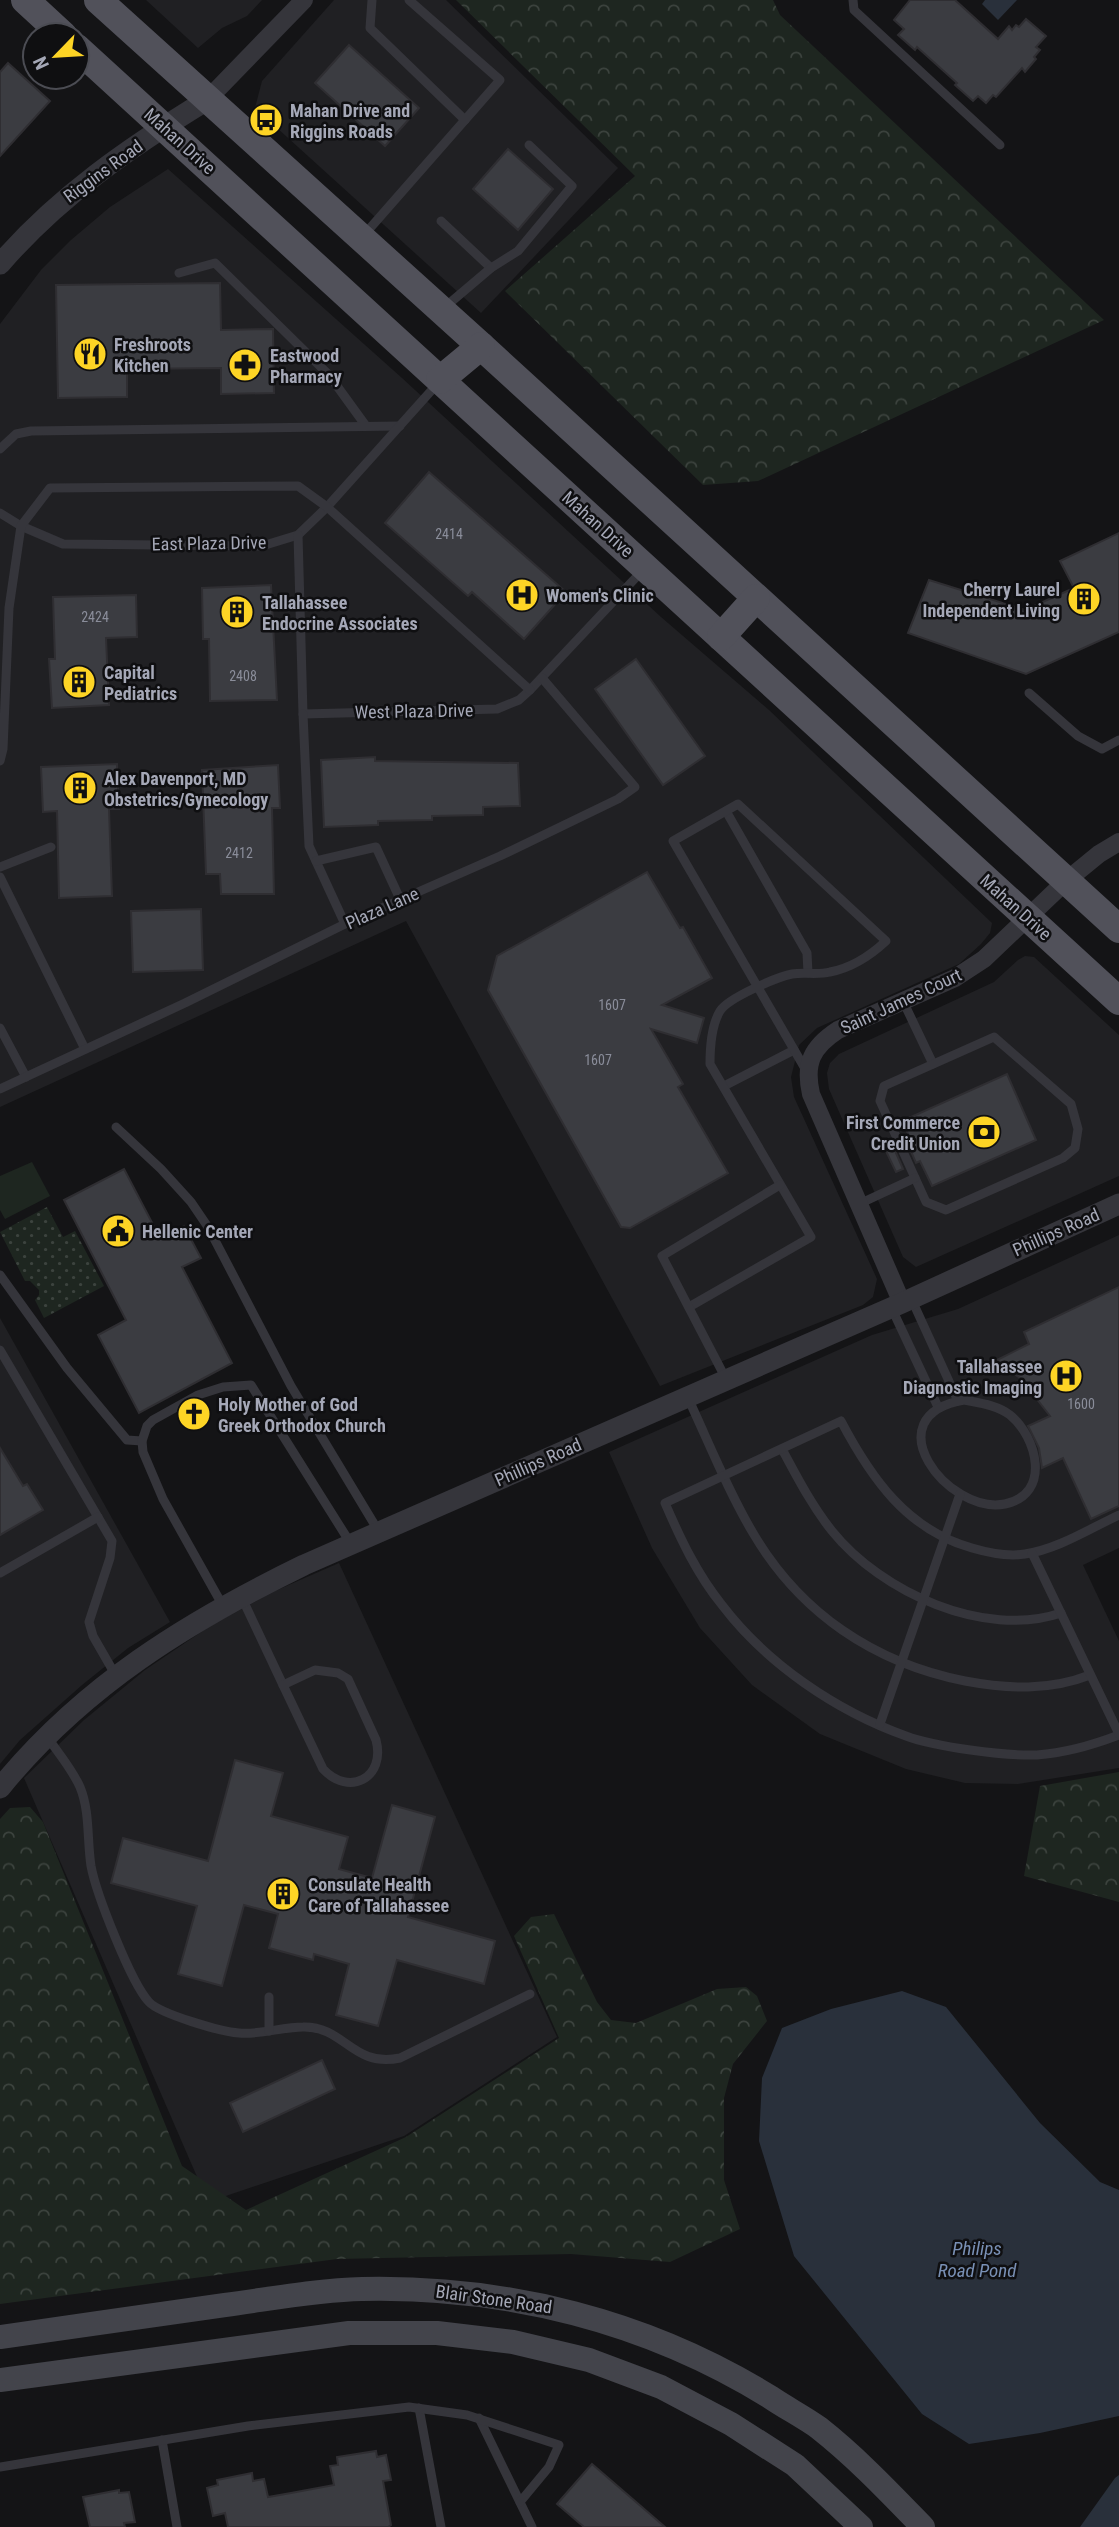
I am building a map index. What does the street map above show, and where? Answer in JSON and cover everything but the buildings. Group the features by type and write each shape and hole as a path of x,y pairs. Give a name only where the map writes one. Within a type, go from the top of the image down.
{"main road":[{"path":"25,0 48,21"},
{"path":"98,0 1119,929"},
{"name":"Mahan Drive","path":"91,61 1119,1001"},
{"path":"440,380 481,346"},
{"path":"721,637 756,598"},
{"name":"Blair Stone Road","path":"0,2337 360,2289 438,2290 515,2299 592,2316 673,2345 744,2381 818,2427 869,2471 923,2527"},
{"path":"0,2380 349,2333 437,2333 513,2342 589,2360 662,2387 731,2424 795,2465 861,2527"}],"street":[{"name":"Riggins Road","path":"0,264 21,239 66,196 206,100 304,0"},
{"name":"Saint James Court","path":"808,1074 813,1055 823,1040 838,1030 955,978 985,959 1066,881 1098,854 1119,842"},
{"path":"808,1074 811,1094 901,1303"},
{"name":"Phillips Road","path":"0,1788 47,1737 116,1676 164,1641 232,1601 351,1544 901,1303 1119,1204"}],"lane":[{"path":"372,0 370,28 465,120"},
{"path":"361,238 500,80 408,0"},
{"path":"853,0 854,10 1000,145"},
{"path":"441,310 491,268 518,251 572,186 529,145"},
{"path":"441,221 491,268"},
{"path":"179,273 215,263 329,375 366,426"},
{"name":"East Plaza Drive","path":"0,513 21,526 63,544 262,546 298,535 327,507 440,380"},
{"path":"0,449 16,434 31,431 400,426"},
{"path":"0,761 4,749 9,608 21,526 50,488 298,486 327,507 530,690"},
{"path":"298,535 309,846 345,924"},
{"name":"West Plaza Drive","path":"303,714 497,709 519,700 646,568"},
{"name":"Plaza Lane","path":"0,1088 345,924 500,856 618,799 635,787 542,678"},
{"path":"1029,692 1078,736 1102,749 1119,740"},
{"path":"689,1307 811,1237 710,1064 709,1045 718,1013 723,1006 758,987 791,974 831,972 871,956 886,941 738,804 673,841 758,987 808,1074"},
{"path":"726,811 807,953 808,973"},
{"path":"0,867 51,847"},
{"path":"316,861 376,847 400,899"},
{"path":"0,877 85,1049"},
{"path":"903,1001 933,1064"},
{"path":"0,1028 26,1077"},
{"path":"994,1037 1071,1104 1078,1129 1075,1148 1063,1158 946,1210 926,1202 880,1101 884,1086 933,1064 994,1037"},
{"path":"724,1086 794,1050"},
{"path":"116,1127 161,1169 191,1202 208,1227 296,1396 379,1532"},
{"path":"859,1204 915,1178"},
{"path":"726,1378 662,1256 780,1185"},
{"path":"0,1275 67,1368 127,1440 142,1441"},
{"path":"901,1303 958,1401"},
{"path":"901,1303 938,1407"},
{"path":"0,1350 112,1542 110,1558 89,1622 93,1636 116,1676"},
{"path":"283,1685 315,1670 338,1673 348,1679 376,1740 379,1757 373,1771 351,1783 332,1779 323,1769 283,1685 232,1601 163,1499 143,1452 142,1441 147,1426 198,1395 223,1387 251,1385 351,1544"},
{"path":"687,1396 752,1531 769,1557 807,1602 850,1636 917,1670 953,1678 1012,1687 1046,1687 1090,1675"},
{"path":"958,1401 993,1406 1008,1413 1021,1426 1037,1466 1036,1477 1023,1497 1005,1504 978,1503 960,1494 938,1475 922,1446 921,1430 927,1415 938,1407 958,1401"},
{"path":"1032,1553 1119,1735 1070,1750 1036,1755 953,1746 907,1737 857,1714 801,1680 772,1657 723,1607 686,1550 665,1503 841,1421 872,1475 890,1499 908,1516 963,1546 990,1554 1032,1553 1119,1515"},
{"path":"782,1449 806,1495 832,1531 880,1577 946,1608 996,1619 1043,1619 1061,1613"},
{"path":"880,1724 960,1494"},
{"path":"0,1573 98,1517"},
{"path":"47,1737 80,1788 92,1867 105,1910 139,1988 150,2003 162,2012 241,2034 304,2027 325,2031 340,2038 363,2057 389,2060 400,2058 530,1994"},
{"path":"269,1997 269,2031"},
{"path":"0,2467 248,2426 409,2407 479,2418 559,2445 549,2467 520,2502"},
{"path":"419,2408 441,2527"},
{"path":"479,2418 532,2527"},
{"path":"162,2440 177,2527"}],"shaded area":[{"path":"146,0 262,0 247,16 222,28 198,48"},
{"path":"334,0 446,0 618,168 481,313 255,108 262,81"},
{"path":"168,169 402,378 661,617 769,710 992,923 990,933 959,964 817,1028 799,1045 791,1077 794,1097 877,1279 873,1297 863,1305 660,1386 406,921 0,1107 0,324 41,270 71,240 110,207"},
{"name":"First Commerce Credit Union","path":"1025,956 1034,957 1119,1035 1119,1176 916,1267 903,1257 829,1089 827,1073 830,1063 839,1054 994,982"},
{"path":"1119,1235 1119,1548 1083,1565 1119,1641 1119,1768 1018,1784 965,1783 906,1769 820,1734 752,1685 700,1628 652,1548 609,1452 872,1335 958,1309"},
{"path":"0,1318 170,1622 128,1648 82,1685 20,1740 0,1764"},
{"path":"339,1563 557,2037 404,2136 208,2202 24,1778 84,1720 145,1670 210,1626 275,1591"}],"green space":[{"path":"456,0 773,0 780,15 1104,320 758,481 703,485 505,291 635,176"},
{"path":"32,1162 50,1196 5,1219 0,1210 0,1176"},
{"path":"47,1207 63,1237 75,1231 104,1286 44,1318 35,1300 39,1290 30,1281 25,1281 0,1232"},
{"path":"1119,1772 1119,1902 1024,1876 1040,1786"},
{"path":"30,1807 43,1822 182,2166 246,2210 406,2137 559,2038 514,1936 531,1917 554,1914 597,2002 611,2020 636,2023 717,1989 746,1987 757,1996 767,2021 733,2064 724,2098 724,2180 740,2229 670,2262 571,2254 337,2259 0,2304 0,1819 10,1808"}],"water":[{"path":"985,0 1017,0 998,20 982,4"},
{"name":"Philips Road Pond","path":"902,1991 946,2007 1040,2123 1100,2182 1119,2190 1119,2416 1040,2433 969,2444 922,2414 794,2256 759,2141 762,2078 782,2028 831,2009"},
{"path":"1119,2475 1119,2527 1080,2527 1115,2478"}],"place":[{"name":"Mahan Drive and Riggins Roads","path":"266,120"},
{"name":"Freshroots Kitchen","path":"90,354"},
{"name":"Eastwood Pharmacy","path":"245,365"},
{"name":"Women's Clinic","path":"522,595"},
{"name":"Cherry Laurel Independent Living","path":"1084,599"},
{"name":"Tallahassee Endocrine Associates","path":"237,612"},
{"name":"Capital Pediatrics","path":"79,682"},
{"name":"Alex Davenport, MD Obstetrics/Gynecology","path":"80,788"},
{"name":"First Commerce Credit Union","path":"984,1132"},
{"name":"Hellenic Center","path":"118,1231"},
{"name":"Tallahassee Diagnostic Imaging","path":"1066,1376"},
{"name":"Holy Mother of God Greek Orthodox Church","path":"194,1414"},
{"name":"Consulate Health Care of Tallahassee","path":"283,1894"}]}
